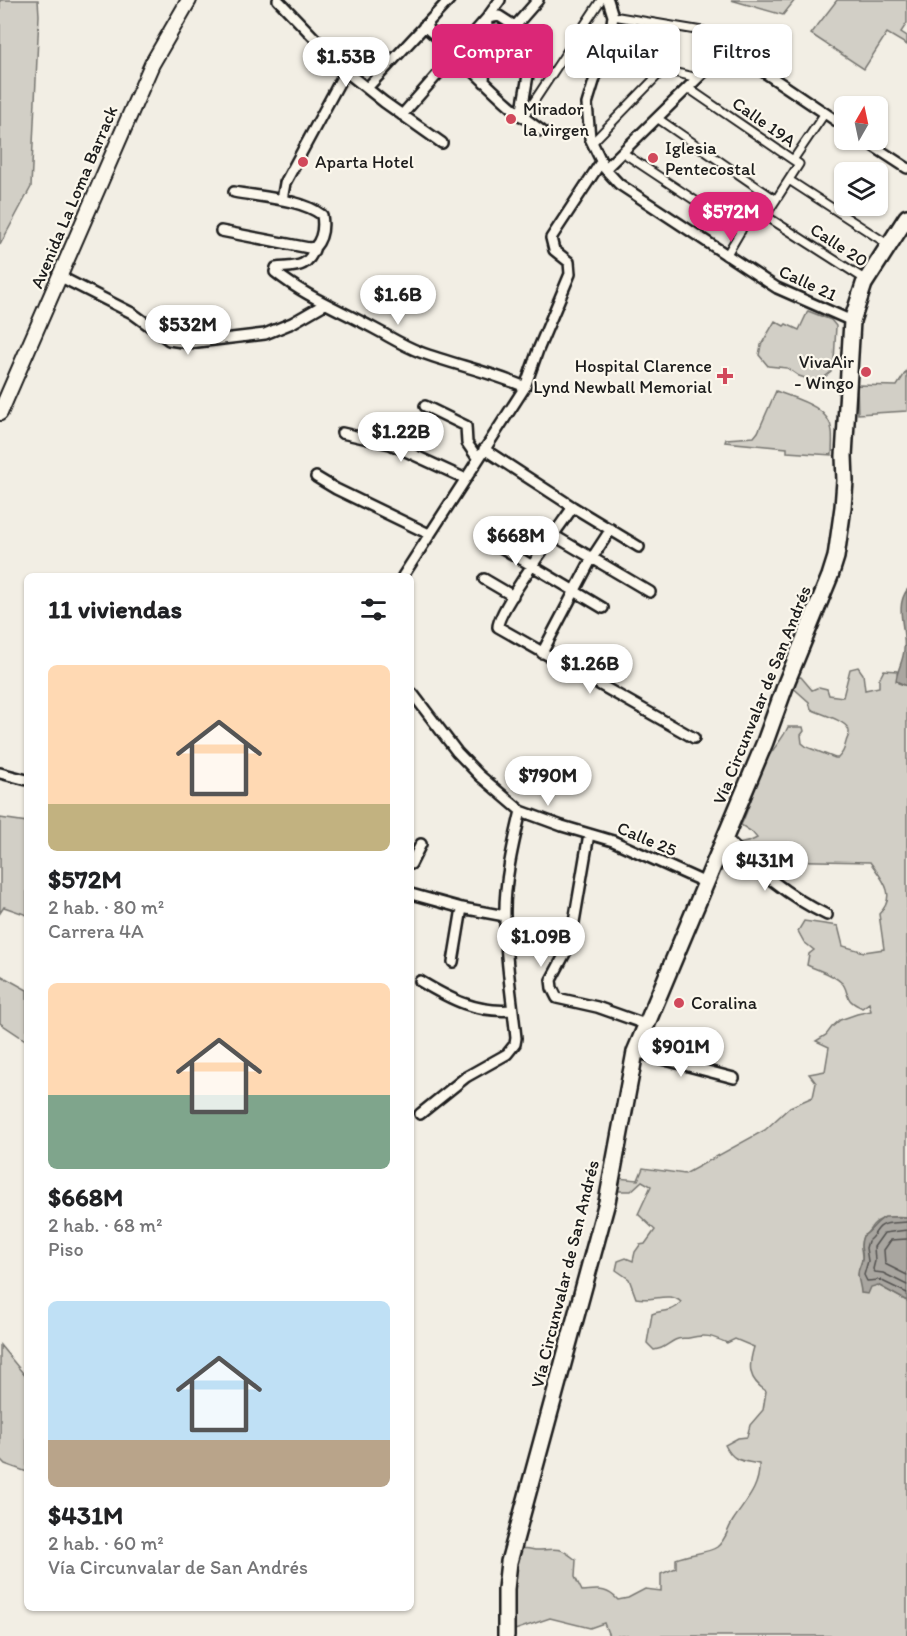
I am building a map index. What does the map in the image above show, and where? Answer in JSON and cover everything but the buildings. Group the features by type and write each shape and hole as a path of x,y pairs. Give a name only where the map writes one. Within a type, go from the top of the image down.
{"highway":[{"name":"Vía Circunvalar de San Andrés","path":"506,1636 506,1589 509,1562 607,1202 635,1052 725,838 830,576 841,530 852,321 855,307 866,280 907,217"}],"main road":[{"name":"Avenida La Loma Barrack","path":"0,413 152,64 189,0"}],"street":[{"path":"278,0 346,70 402,115 442,143"},
{"path":"367,88 449,0"},
{"path":"481,24 500,0"},
{"path":"517,24 538,0"},
{"path":"522,117 601,0"},
{"path":"608,0 613,16 611,24"},
{"path":"487,18 499,16 514,24"},
{"path":"613,16 692,29"},
{"path":"484,82 487,18"},
{"path":"424,27 432,34"},
{"path":"282,200 285,183 346,70"},
{"path":"402,115 433,78"},
{"path":"480,78 542,132"},
{"path":"522,117 528,78"},
{"path":"595,78 587,105 590,138 603,165"},
{"path":"592,143 655,78"},
{"path":"405,573 464,478 525,387 570,274 569,261 554,250 551,238 603,165 622,152 698,78"},
{"path":"773,78 834,119"},
{"name":"Calle 19A","path":"688,88 793,160"},
{"path":"726,256 750,215 761,223 766,216 799,164 793,160 825,113"},
{"path":"657,118 776,200"},
{"path":"879,150 907,168"},
{"path":"622,152 741,231"},
{"name":"Calle 21","path":"603,165 619,184 777,288 852,321"},
{"path":"789,180 889,245"},
{"path":"234,192 282,200 315,209 322,215 320,240 308,261 293,268 276,268 275,272 296,288 421,352 525,387"},
{"name":"Calle 20","path":"766,216 866,280"},
{"path":"221,231 309,248 315,247"},
{"path":"59,276 132,313 170,340 189,343 265,334 292,323 325,304"},
{"path":"425,406 466,426 467,443 477,459"},
{"path":"342,433 390,444 464,478"},
{"path":"484,449 639,547"},
{"path":"316,477 429,534"},
{"path":"573,507 513,596 497,625 542,653 694,738"},
{"path":"542,653 592,558 610,529"},
{"path":"553,535 650,592"},
{"path":"499,546 603,608"},
{"path":"484,579 513,596"},
{"name":"Calle 25","path":"414,695 456,752 521,811 635,850 706,883"},
{"path":"0,773 24,779"},
{"path":"420,1114 466,1077 507,1054 512,1049 516,1038 505,916 513,846 521,811"},
{"path":"589,834 572,934 565,953 553,974 552,988 557,998 597,1007 645,1024"},
{"path":"725,838 743,857 789,894 827,915"},
{"path":"414,858 421,844"},
{"path":"414,896 505,916"},
{"path":"453,962 462,908"},
{"path":"420,981 460,1004 495,1011 512,1010"},
{"path":"635,1052 734,1078"}],"shaded area":[{"path":"0,0 38,0 39,15 31,187 0,245"},
{"path":"731,0 795,0 783,15"},
{"path":"837,0 907,0 907,23 901,32 907,36 907,45 887,33 864,69 811,34"},
{"path":"808,311 831,320 836,326 834,361 831,372 822,379 811,380 787,368 768,366 759,355 761,345 775,321 799,330"},
{"path":"907,370 907,411 858,414 857,385 897,386"},
{"path":"776,391 802,401 825,415 832,431 832,455 787,452 787,448 725,442 726,439 754,437"},
{"path":"858,667 863,674 865,690 879,687 879,680 884,670 897,671 898,683 907,686 907,1217 884,1218 876,1222 863,1236 862,1260 858,1276 861,1285 878,1285 907,1301 907,1636 609,1636 604,1623 590,1628 550,1618 512,1631 517,1550 556,1549 567,1553 576,1560 575,1577 582,1591 606,1591 618,1600 628,1598 645,1589 661,1591 661,1574 676,1568 676,1559 709,1551 720,1544 755,1487 759,1464 735,1458 725,1445 738,1438 747,1437 750,1425 763,1410 766,1391 756,1382 750,1367 754,1347 735,1339 727,1343 704,1336 679,1339 654,1350 647,1343 652,1314 671,1309 681,1302 671,1297 636,1298 629,1279 616,1270 618,1261 626,1258 633,1261 635,1252 640,1245 645,1244 655,1230 638,1214 651,1186 642,1181 631,1191 615,1191 617,1178 638,1180 643,1168 685,1174 765,1130 790,1107 813,1097 816,1083 809,1074 825,1071 829,1047 816,1041 826,1035 840,1020 871,1011 869,1003 862,1008 851,1001 844,985 830,974 807,965 809,954 814,950 804,942 798,931 804,921 838,926 843,946 864,952 884,949 879,914 885,907 888,894 883,881 870,862 766,860 755,857 737,863 727,852 737,844 757,838 741,825 765,763 788,727 803,727 802,743 807,747 835,758 842,754 849,734 845,725 811,709 809,702 790,685 795,678 801,677 812,690 819,687 827,689 829,695 843,697 850,669"},
{"path":"0,818 24,822 24,914 4,907 0,913"},
{"path":"0,975 24,988 24,1039 0,1023"},
{"path":"0,1345 24,1374 24,1471 5,1464 0,1459"}],"water":[{"path":"907,590 907,686 896,681 904,650 901,604"},
{"path":"885,1217 907,1217 907,1301 878,1285 871,1287 868,1294 861,1293 858,1274 863,1236"}],"place":[{"name":"Mirador la virgen","path":"511,119"},
{"name":"Iglesia Pentecostal","path":"653,158"},
{"name":"Aparta Hotel","path":"303,162"},
{"name":"VivaAir - Wingo","path":"866,372"},
{"name":"Hospital Clarence Lynd Newball Memorial","path":"725,376"},
{"name":"Coralina","path":"679,1003"}]}
